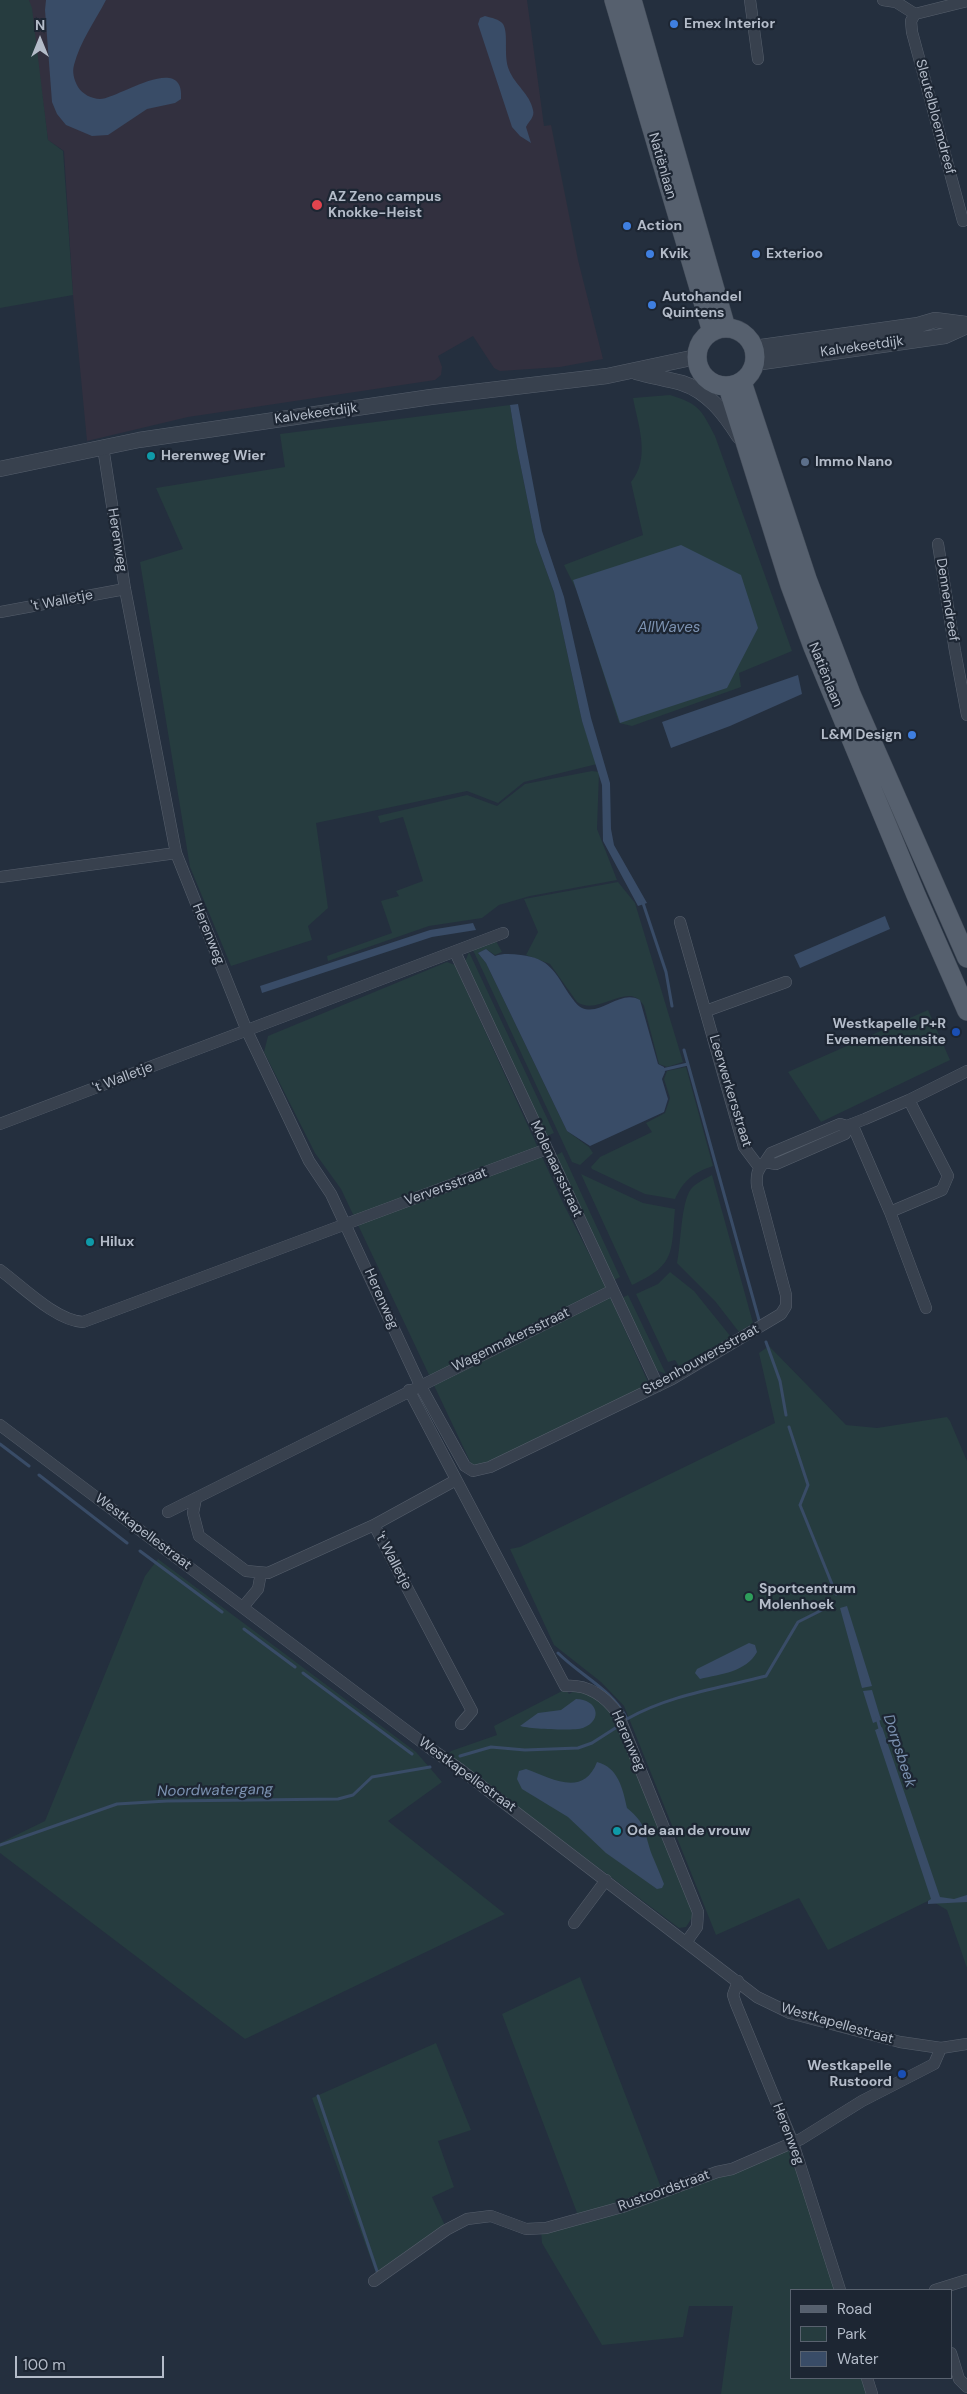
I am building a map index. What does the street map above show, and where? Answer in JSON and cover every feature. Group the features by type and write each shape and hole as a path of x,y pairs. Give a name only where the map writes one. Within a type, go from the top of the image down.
{"main road":[{"name":"Natiënlaan","path":"614,0 719,330"},
{"name":"Natiënlaan","path":"632,0 719,330"},
{"path":"719,330 740,332 746,336 754,355 750,373 735,384 716,385 706,379 699,369 696,357 699,345 719,330"},
{"name":"Natiënlaan","path":"735,384 746,445 790,584 913,888 967,1011"},
{"name":"Natiënlaan","path":"735,384 855,703 967,958"}],"street":[{"path":"750,0 758,58"},
{"path":"883,0 896,2 915,14 967,1"},
{"name":"Sleutelbloemdreef","path":"915,14 911,21 912,32 963,221"},
{"name":"Kalvekeetdijk","path":"754,355 918,325 936,320 967,325"},
{"name":"Kalvekeetdijk","path":"0,469 139,440 430,397 634,372 696,357"},
{"name":"Kalvekeetdijk","path":"634,372 683,383 708,396 726,415 746,445"},
{"name":"Herenweg","path":"103,447 125,589 176,853 247,1031 309,1162 331,1194 346,1224 420,1385 460,1459 465,1466 473,1471"},
{"name":"Dennendreef","path":"938,544 954,651 967,715"},
{"name":"'t Walletje","path":"0,612 125,589"},
{"path":"0,877 176,853"},
{"name":"Leerwerkersstraat","path":"680,922 744,1147 762,1164"},
{"path":"247,1031 503,933"},
{"name":"Molenaarsstraat","path":"455,952 658,1386"},
{"path":"706,1011 786,982"},
{"name":"'t Walletje","path":"0,1124 247,1031"},
{"path":"762,1164 776,1164 845,1134 850,1125 909,1100 967,1071"},
{"path":"890,1212 942,1190 948,1176 909,1100"},
{"path":"850,1125 890,1212 926,1308"},
{"name":"Verversstraat","path":"346,1224 547,1149"},
{"name":"Steenhouwersstraat","path":"473,1471 490,1467 658,1386 781,1314 786,1306 786,1295 757,1186 756,1175 762,1164"},
{"path":"0,1270 59,1315 72,1321 84,1322 346,1224"},
{"name":"Wagenmakersstraat","path":"409,1390 613,1290"},
{"path":"168,1512 409,1390"},
{"name":"Herenweg","path":"409,1390 565,1686 578,1685 602,1696 618,1714 698,1912 697,1927 686,1941"},
{"name":"Westkapellestraat","path":"0,1424 606,1880 757,1996 790,2014 900,2042 941,2048 967,2044"},
{"path":"374,1525 456,1480"},
{"path":"196,1498 193,1513 199,1536 246,1571 261,1573 258,1589 243,1607"},
{"name":"'t Walletje","path":"261,1573 268,1572 374,1525 472,1711 461,1724"},
{"path":"574,1923 606,1880"},
{"name":"Herenweg","path":"738,1981 733,1995 793,2143 840,2289"},
{"name":"Rustoordstraat","path":"374,2281 446,2230 467,2218 491,2216 526,2229 546,2228 622,2206 717,2172 732,2169 793,2143 862,2101 934,2064 941,2048"},
{"path":"938,2289 967,2280"},
{"path":"952,2356 959,2378 967,2387"},
{"path":"867,2379 872,2394"}],"shaded area":[{"name":"AZ Zeno campus Knokke-Heist","path":"29,0 527,0 544,126 551,125 578,260 603,359 560,367 500,371 494,368 473,336 438,356 442,367 441,375 435,380 188,417 87,441 73,295 64,151 48,140"}],"green space":[{"path":"0,0 29,0 32,8 48,140 63,151 73,295 0,308"},
{"path":"670,395 687,401 698,409 715,436 792,651 739,673 741,687 632,726 619,723 577,591 564,565 643,535 631,482 637,473 642,452 640,430 633,398"},
{"path":"510,405 536,542 554,592 582,721 597,764 524,782 498,803 467,791 316,823 328,908 308,926 312,940 231,966 190,867 140,562 183,549 156,488 285,467 280,434"},
{"path":"592,771 599,772 597,829 617,880 530,896 499,905 482,918 429,926 328,961 327,956 392,933 381,901 399,896 396,891 423,881 403,817 380,823 378,816 467,795 497,806 525,784"},
{"path":"618,882 635,903 683,1062 667,1067 659,1064 644,1006 638,999 630,996 622,997 595,1005 577,1002 550,964 526,955 538,932 524,899"},
{"path":"496,941 502,952 495,955 486,949 478,953 486,963 567,1131 589,1147 593,1153 580,1165 572,1162 473,950"},
{"path":"469,952 554,1133 547,1136 465,962"},
{"path":"447,962 455,965 563,1203 604,1283 652,1391 476,1474 341,1189 315,1153 264,1052 268,1036"},
{"path":"928,1010 950,1060 821,1122 788,1072"},
{"path":"686,1067 713,1166 700,1171 690,1178 675,1199 645,1194 592,1169 591,1167 600,1157 652,1132 646,1123 665,1113 670,1098 664,1079 667,1071"},
{"path":"562,1152 620,1277 614,1280 555,1156"},
{"path":"581,1174 643,1203 675,1209 671,1247 664,1264 657,1271 632,1285"},
{"path":"712,1175 753,1323 739,1332 715,1301 677,1263 683,1213 688,1195 695,1185"},
{"path":"670,1272 694,1291 731,1337 679,1366 675,1360 668,1362 636,1294 658,1284"},
{"path":"628,1295 666,1374 656,1370 622,1298"},
{"name":"Sportcentrum Molenhoek","path":"769,1346 846,1425 877,1428 947,1417 967,1461 967,1968 947,1910 930,1900 828,1950 799,1898 716,1935 624,1706 601,1682 554,1645 510,1549 520,1547 775,1423 759,1353"},
{"path":"158,1559 416,1752 442,1782 388,1821 505,1914 245,2039 0,1853 0,1843 45,1821 145,1576"},
{"path":"566,1689 569,1694 578,1689 603,1702 615,1718 689,1904 693,1916 686,1927 679,1928 448,1755 451,1751 497,1735 494,1726"},
{"path":"580,1977 662,2190 579,2218 502,2014"},
{"path":"436,2043 471,2130 438,2141 454,2187 432,2197 446,2228 377,2276 312,2098"},
{"path":"790,2147 836,2289 790,2289 790,2379 864,2379 869,2394 721,2394 733,2306 689,2306 683,2337 602,2345 542,2243 541,2231"}],"water":[{"path":"46,0 106,0 84,40 74,65 75,82 85,94 100,99 148,81 162,78 172,79 179,85 181,99 175,103 147,109 108,135 92,136 66,125 57,114 52,102 45,10"},
{"path":"485,16 499,21 505,28 506,58 509,70 529,99 533,110 532,117 526,127 531,143 520,136 512,127 478,24 480,18"},
{"path":"518,404 542,531 564,597 591,718 610,783 611,829 614,845 647,903 638,906 603,841 602,785 582,721 554,592 536,542 510,405"},
{"name":"AllWaves","path":"681,545 741,575 758,628 727,688 620,723 573,580"},
{"path":"798,675 802,694 730,726 671,748 662,722"},
{"path":"885,916 890,929 800,968 794,955"},
{"path":"473,923 476,930 432,937 262,993 260,986 430,930"},
{"path":"486,949 495,956 504,954 521,955 538,959 545,963 555,973 575,1002 582,1008 589,1010 597,1009 625,998 640,1000 658,1064 664,1067 665,1072 662,1079 668,1099 664,1112 590,1146 567,1131 486,963 478,953"},
{"path":"847,1606 872,1686 862,1688 840,1608"},
{"path":"749,1643 755,1645 757,1652 752,1659 740,1668 724,1674 700,1679 695,1673 697,1669"},
{"path":"872,1690 881,1720 873,1723 863,1691"},
{"path":"576,1699 589,1702 595,1710 594,1720 583,1728 552,1729 520,1726 538,1713 561,1710"},
{"path":"882,1727 940,1897 954,1899 967,1895 967,1902 928,1904 928,1901 931,1899 875,1730"},
{"path":"597,1762 615,1774 624,1794 627,1808 642,1824 664,1884 662,1888 657,1889 606,1853 568,1817 522,1789 517,1779 519,1771 526,1769 556,1780 575,1782 584,1780 591,1773"}],"waterway":[{"path":"642,900 666,972 672,1006"},
{"path":"684,1050 759,1320"},
{"path":"662,1070 688,1064"},
{"path":"766,1342 780,1381 786,1415"},
{"path":"789,1427 808,1485 800,1505 836,1594"},
{"path":"0,1444 29,1466"},
{"path":"39,1475 127,1543"},
{"path":"140,1551 222,1612"},
{"name":"Noordwatergang","path":"558,1653 605,1691 621,1708 627,1719 677,1698 766,1676 798,1622 822,1610"},
{"path":"244,1629 295,1667"},
{"path":"303,1673 412,1754"},
{"name":"Dorpsbeek","path":"877,1718 881,1732"},
{"name":"Noordwatergang","path":"460,1756 491,1747 525,1750 578,1748 592,1743 617,1727"},
{"name":"Noordwatergang","path":"0,1845 117,1804 167,1801 338,1799 353,1795 372,1777 430,1767"},
{"path":"318,2096 377,2271"}],"place":[{"name":"Emex Interior","path":"674,24"},
{"name":"AZ Zeno campus Knokke-Heist","path":"317,205"},
{"name":"Action","path":"627,226"},
{"name":"Kvik","path":"650,254"},
{"name":"Exterioo","path":"756,254"},
{"name":"Autohandel Quintens","path":"652,305"},
{"name":"Herenweg Wier","path":"151,456"},
{"name":"Immo Nano","path":"805,462"},
{"name":"L&M Design","path":"912,735"},
{"name":"Westkapelle P+R Evenementensite","path":"956,1032"},
{"name":"Hilux","path":"90,1242"},
{"name":"Sportcentrum Molenhoek","path":"749,1597"},
{"name":"Ode aan de vrouw","path":"617,1831"},
{"name":"Westkapelle Rustoord","path":"902,2074"}]}
